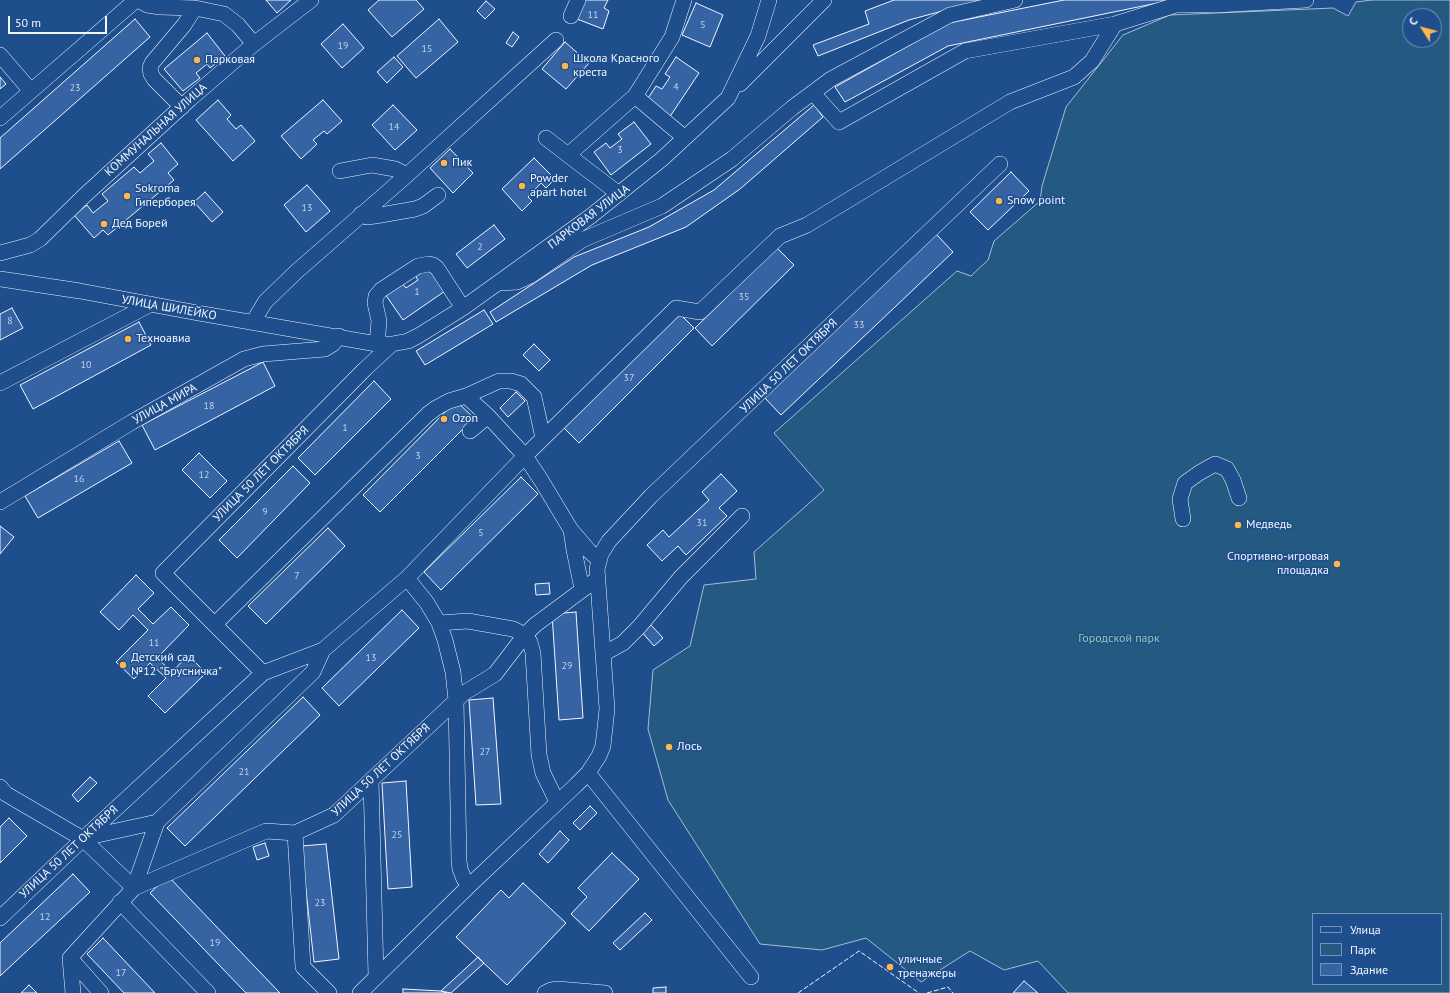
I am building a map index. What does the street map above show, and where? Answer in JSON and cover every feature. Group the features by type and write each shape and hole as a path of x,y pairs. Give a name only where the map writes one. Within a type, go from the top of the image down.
{"street":[{"path":"0,118 137,0 147,5 160,8 195,8 224,14 238,25 254,44"},
{"name":"КОММУНАЛЬНАЯ УЛИЦА","path":"0,253 30,245 40,239 84,196 182,107 254,44 311,0"},
{"path":"570,16 578,0"},
{"path":"568,155 635,96 672,37 684,0"},
{"name":"ПАРКОВАЯ УЛИЦА","path":"339,336 377,344 392,344 418,336 463,308 591,216 662,159 728,98 758,36 769,0"},
{"path":"728,98 824,0"},
{"path":"498,283 517,282 524,279 582,240 662,206 732,160 792,108 832,79 950,15 1015,0"},
{"path":"813,93 839,122 965,51 1115,24 1176,5 1215,5 1306,0"},
{"path":"182,107 154,79 150,68 152,63 184,25 195,8"},
{"name":"УЛИЦА 50 ЛЕТ ОКТЯБРЯ","path":"0,918 83,839 263,673 323,650 407,578 525,456 676,308 700,312 780,236 807,225 1010,102 1074,77 1092,61 1115,24"},
{"path":"253,322 265,302 272,294 407,175 556,40"},
{"path":"0,55 31,91"},
{"path":"635,96 685,138"},
{"path":"546,138 619,194"},
{"path":"340,171 372,164 395,169 407,175"},
{"name":"УЛИЦА 50 ЛЕТ ОКТЯБРЯ","path":"360,993 470,885 588,773 603,746 607,709 597,569 599,560 609,541 652,496 1000,164"},
{"path":"361,214 367,217 414,209 423,206 438,195"},
{"path":"377,344 379,321 375,303 376,296 381,290 418,266 429,264 437,268 463,308"},
{"name":"УЛИЦА ШИЛЕЙКО","path":"4,282 151,304 339,336"},
{"path":"0,383 151,304"},
{"name":"УЛИЦА МИРА","path":"0,502 132,422 244,359 263,354 325,349 333,344 339,336"},
{"name":"УЛИЦА 50 ЛЕТ ОКТЯБРЯ","path":"263,673 163,573 365,369 392,344"},
{"path":"215,624 428,414 449,402 499,382 512,381 521,384 534,397 543,438"},
{"path":"466,396 488,416 525,456 571,530 599,560"},
{"path":"470,431 488,416"},
{"path":"1183,519 1180,499 1186,483 1199,473 1215,464 1228,469 1239,498"},
{"path":"603,654 623,643 639,627 681,576 742,516"},
{"path":"571,530 582,589"},
{"path":"407,578 427,603 439,624 445,640 453,672 456,700 459,861 464,879 470,885"},
{"name":"УЛИЦА 50 ЛЕТ ОКТЯБРЯ","path":"70,958 134,888 266,831 295,833 334,815 456,700 471,687 495,674 525,635 535,625 597,579"},
{"path":"439,624 468,621 513,629 525,635 530,642 533,653 539,755 543,773 557,802"},
{"path":"2,794 83,839 134,888 157,822 313,672 323,650"},
{"path":"588,773 751,977"},
{"path":"372,780 376,976"},
{"path":"83,839 157,822"},
{"path":"295,833 303,967 330,993"},
{"path":"120,902 208,993"},
{"path":"70,958 73,993"},
{"path":"70,958 101,993"},
{"path":"545,993 558,989 605,993"}],"green space":[{"name":"Городской парк","path":"1372,0 1450,0 1450,993 1068,993 1038,961 1004,970 970,951 921,982 866,938 822,950 760,944 668,800 648,729 653,670 690,646 704,585 756,579 754,552 824,490 774,433 957,271 971,276 988,260 994,241 1040,201 1042,186 1066,107 1123,35 1170,15 1333,8 1348,16 1356,2"}],"building":[{"path":"266,0 291,0 277,13"},
{"path":"379,0 416,0 424,9 392,37 368,10"},
{"path":"584,0 608,0 604,8 609,11 603,29 577,19"},
{"path":"894,0 983,0 909,20 818,56 813,45 869,24 865,11"},
{"path":"1064,0 1172,0 948,46 845,102 835,87 949,23"},
{"path":"486,1 495,9 485,19 477,11"},
{"path":"696,3 723,15 710,47 682,35"},
{"path":"135,19 150,37 0,169 0,138"},
{"path":"439,19 458,42 416,78 397,56"},
{"path":"343,24 364,48 342,68 321,44"},
{"path":"513,32 519,37 512,47 506,43"},
{"name":"Парковая","path":"207,33 225,56 210,68 207,64 196,73 200,78 183,91 164,69"},
{"name":"Школа Красного креста","path":"565,42 589,63 566,89 542,69"},
{"path":"394,57 403,67 387,83 377,72"},
{"path":"676,57 699,73 669,118 645,103 656,86 662,89 670,77 665,74"},
{"path":"0,77 6,84 0,89"},
{"path":"218,100 231,115 227,119 236,129 241,125 255,141 233,161 196,120"},
{"path":"323,100 342,121 327,134 324,131 313,140 317,144 301,159 281,136"},
{"path":"393,105 417,130 395,150 372,125"},
{"path":"814,105 823,117 740,189 686,227 592,265 496,322 490,312 574,257 649,227 714,190"},
{"path":"634,122 651,144 611,175 594,152 606,143 610,148 622,139 618,134"},
{"path":"161,143 178,164 168,173 174,180 108,235 103,230 94,238 74,215 87,205 93,213 108,201 102,194 134,167 140,173 154,161 148,154"},
{"path":"450,149 473,173 453,193 430,168"},
{"name":"Powder apart hotel","path":"534,158 555,179 546,188 541,183 528,197 532,201 522,211 502,189"},
{"name":"Snow point","path":"1011,172 1029,191 988,230 970,212"},
{"path":"307,185 330,211 306,232 284,205"},
{"path":"205,192 223,212 212,222 194,202"},
{"path":"494,225 505,239 467,268 456,254"},
{"path":"936,234 953,252 781,415 764,397"},
{"path":"777,248 794,265 712,346 695,328"},
{"path":"431,264 448,289 403,320 385,294 402,283 406,288 418,280 415,275"},
{"path":"12,308 23,328 0,340 0,314"},
{"path":"484,310 493,324 425,365 416,351"},
{"path":"680,314 694,328 579,443 564,428"},
{"path":"139,322 151,345 33,409 20,385"},
{"path":"534,344 550,360 539,371 523,355"},
{"path":"263,362 275,386 155,450 142,425"},
{"path":"374,381 391,399 315,475 298,458"},
{"path":"516,392 525,401 508,417 500,408"},
{"path":"456,401 474,418 380,512 363,495"},
{"path":"119,441 132,463 38,518 25,496"},
{"path":"199,453 227,481 210,498 182,470"},
{"path":"293,466 310,483 237,558 219,540"},
{"path":"721,474 737,491 719,508 727,516 686,555 678,546 662,561 647,545 663,530 669,537 709,500 702,492"},
{"path":"521,477 538,494 441,590 424,572"},
{"path":"0,526 14,537 0,554"},
{"path":"328,528 345,546 266,624 248,606"},
{"path":"136,575 154,593 138,609 153,624 171,607 189,625 157,658 172,672 188,655 206,673 165,713 148,696 166,678 150,663 134,679 116,662 148,630 133,615 119,630 100,612"},
{"path":"549,583 550,594 536,595 535,584"},
{"path":"402,610 419,628 339,706 322,688"},
{"path":"576,612 583,718 559,720 552,614"},
{"path":"650,624 663,638 654,646 641,631"},
{"path":"303,697 320,715 185,846 167,828"},
{"path":"493,698 501,804 476,805 469,700"},
{"path":"90,777 97,783 78,802 72,795"},
{"path":"406,781 412,887 388,889 382,783"},
{"path":"590,806 597,813 580,830 573,823"},
{"path":"9,818 27,836 0,863 0,827"},
{"path":"560,831 569,840 548,863 539,854"},
{"path":"265,843 269,856 257,860 253,847"},
{"path":"326,844 339,959 314,962 301,846"},
{"path":"612,853 639,879 589,931 571,914 587,897 578,888"},
{"path":"73,874 90,892 0,976 0,943"},
{"path":"168,876 280,993 246,993 150,893"},
{"path":"523,883 566,923 507,985 456,937 501,890 509,898"},
{"path":"645,913 652,920 620,950 613,943"},
{"path":"103,938 155,993 124,993 87,954"},
{"path":"478,957 484,963 451,993 441,991"},
{"path":"1024,981 1038,993 1013,993"},
{"path":"29,985 37,993 21,993"},
{"path":"666,987 666,993 653,993 653,988"},
{"path":"403,989 441,991 447,993 403,993"}],"fence":[{"path":"798,993 859,951 919,993"},
{"path":"927,993 948,987 953,993"}],"place":[{"name":"Парковая","path":"197,60"},
{"name":"Школа Красного креста","path":"565,66"},
{"name":"Пик","path":"444,163"},
{"name":"Powder apart hotel","path":"522,186"},
{"name":"Sokroma Гиперборея","path":"127,196"},
{"name":"Snow point","path":"999,201"},
{"name":"Дед Борей","path":"104,224"},
{"name":"Техноавиа","path":"128,339"},
{"name":"Ozon","path":"444,419"},
{"name":"Медведь","path":"1238,525"},
{"name":"Спортивно-игровая площадка","path":"1337,564"},
{"name":"Детский сад №12 \"Брусничка\"","path":"123,665"},
{"name":"Лось","path":"669,747"},
{"name":"уличные тренажеры","path":"890,967"}]}
